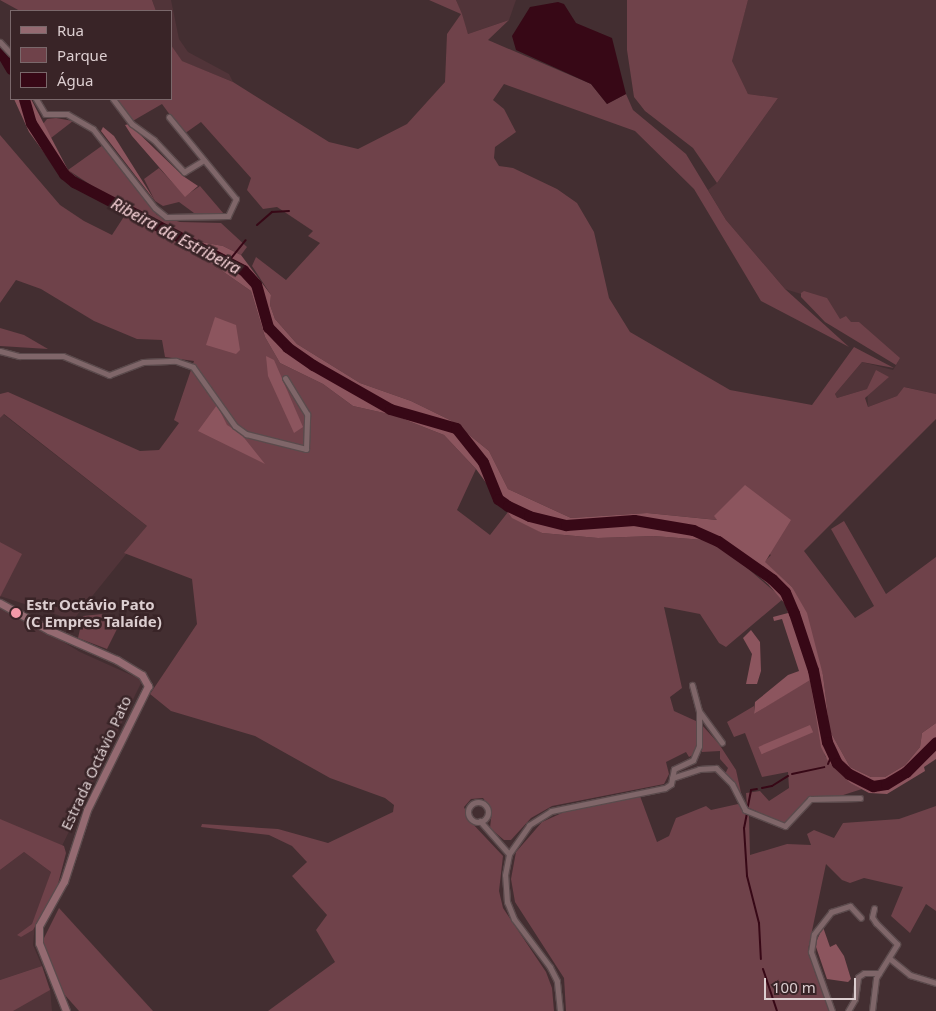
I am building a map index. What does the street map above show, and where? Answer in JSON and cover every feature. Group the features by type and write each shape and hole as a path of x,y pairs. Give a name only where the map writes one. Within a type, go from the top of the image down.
{"street":[{"path":"0,42 10,53"},
{"path":"37,100 45,114 67,114 93,129 155,208 166,217 223,217 232,213 236,199 169,117"},
{"path":"113,100 132,124 154,140 184,172 204,160"},
{"path":"0,351 19,356 63,356 109,375 143,362 176,361 193,367 235,426 246,434 306,449 308,419 285,378"},
{"name":"Estrada Octávio Pato","path":"0,603 49,630 117,660 142,675 148,686 87,810 64,881 39,926 39,943 66,1011"},
{"path":"560,1011 557,981 514,919 508,902 505,875 509,854 519,837 540,816 560,808 665,788 672,778 677,765 693,760 698,752 699,711 692,685"},
{"path":"699,711 722,743"},
{"path":"672,778 699,769 716,768 732,784 745,810 785,826 810,800 860,798"},
{"path":"480,822 488,816 488,810 483,802 476,802 469,808 469,815 473,820 480,822 509,854"},
{"path":"832,1011 811,952 814,934 831,912 850,906 861,918"},
{"path":"872,1011 873,988 898,944 872,917 874,908"},
{"path":"889,958 920,979 936,983"},
{"path":"848,1011 855,999 858,977 864,973 880,973"}],"shaded area":[{"path":"152,0 171,0 179,39 188,52 229,74 233,82 181,61 172,47 172,10 156,10"},
{"path":"456,0 516,0 509,20 468,34"},
{"path":"748,0 936,0 936,394 905,387 897,396 868,407 867,389 837,398 835,394 862,362 893,370 898,362 801,294 785,289 726,220 708,190 717,183 778,98 748,94 731,61"},
{"path":"14,100 32,100 68,170 81,181 201,242 223,246 241,255 271,295 270,305 275,319 297,344 360,383 411,401 452,421 489,451 508,489 571,518 647,513 717,520 714,516 745,485 791,520 765,562 792,587 807,613 823,675 830,731 850,767 871,777 885,777 905,765 920,747 922,733 936,723 936,759 924,767 925,771 887,794 869,793 850,783 828,761 821,747 810,680 754,714 755,702 788,675 799,671 782,619 774,621 773,617 788,613 786,605 768,584 716,541 654,536 598,538 542,533 512,518 476,469 444,435 393,415 353,406 323,384 280,363 265,337 251,291 182,243 86,193 59,173 29,132"},
{"path":"129,124 183,176 198,186 185,197 132,136 125,125"},
{"path":"103,127 114,136 155,201 101,131"},
{"path":"215,317 236,325 240,350 236,354 206,345"},
{"path":"266,356 274,360 303,427 294,433 268,376"},
{"path":"217,405 227,425 241,434 265,464 198,431"},
{"path":"3,414 148,527 73,620 0,596 20,554 0,542 0,418"},
{"path":"0,609 27,620 80,652 140,679 141,683 60,850 0,820"},
{"path":"751,630 760,642 761,671 757,684 746,684 752,654 743,638"},
{"path":"810,725 813,732 762,754 758,747"},
{"path":"24,852 51,872 35,923 33,945 42,966 0,980 0,870"},
{"path":"823,927 830,947 836,944 844,956 851,979 848,982 827,979 815,944"},
{"path":"50,988 52,1011 8,1011"}],"green space":[{"path":"0,0 152,0 156,10 18,10"},
{"path":"429,0 456,0 462,14 468,34 509,20 488,40 591,84 607,104 626,94 633,110 686,154 726,220 785,289 849,347 761,301 694,189 635,131 504,84 493,100 504,109 516,132 495,147 494,158 499,166 513,168 557,189 577,203 594,232 609,298 630,332 730,390 812,405 854,347 894,368 862,362 835,394 837,398 867,389 876,370 889,377 865,398 868,407 897,396 904,387 936,394 936,419 804,551 855,618 874,606 831,529 844,521 886,594 936,557 936,723 922,733 920,747 905,765 885,777 871,777 850,767 830,731 823,675 792,587 764,562 771,555 714,516 718,520 647,513 571,518 508,489 489,451 452,421 411,401 360,383 297,344 275,319 270,305 271,295 252,266 256,257 286,280 320,243 308,236 313,231 277,207 263,209 247,190 251,178 201,122 184,134 162,104 131,122 115,100 172,100 172,46 182,61 233,82 329,142 358,149 407,124 445,82 447,34 461,14"},
{"path":"627,0 748,0 732,61 748,94 778,98 717,183 693,148 645,111 634,97 627,50"},
{"path":"56,118 73,121 51,138 43,124 47,119"},
{"path":"0,135 60,205 84,221 112,235 125,215 182,243 251,291 265,337 280,363 323,384 353,406 393,415 444,435 476,469 457,510 490,535 508,512 542,533 598,538 654,536 716,541 783,599 726,647 719,643 700,614 664,607 682,688 670,697 674,711 696,721 697,743 693,755 689,757 686,752 666,762 669,774 664,784 552,806 531,818 511,840 504,840 490,828 492,810 483,798 471,799 464,807 470,821 503,856 499,891 503,908 546,972 552,988 554,1011 268,1011 335,962 316,930 327,915 292,876 307,862 292,846 269,835 201,827 202,824 278,829 328,843 393,812 394,805 385,798 330,778 255,736 171,711 150,694 197,624 192,579 124,553 147,526 4,414 0,418 0,394 8,392 140,451 159,450 179,423 174,420 194,361 165,357 162,340 137,339 94,321 41,289 16,280 0,303"},
{"path":"103,145 157,215 180,222 221,223 247,247 241,255 223,246 201,242 117,202 68,170"},
{"path":"159,168 185,196 200,186 224,214 194,213 179,202 163,206 155,201 144,179"},
{"path":"804,291 827,298 840,319 846,316 851,322 859,322 900,358 896,365 825,322 801,297 801,293"},
{"path":"0,328 24,335 48,349 0,346"},
{"path":"0,542 22,554 0,597"},
{"path":"102,614 118,627 107,649 78,638 83,616"},
{"path":"810,679 825,756 850,783 862,789 837,797 809,796 785,824 747,807 746,793 760,791 769,801 789,788 788,772 762,777 745,733 734,737 727,722 754,706 754,714"},
{"path":"701,724 719,744 736,770 742,797 725,774 728,768 720,759 720,751 702,752"},
{"path":"640,796 657,842 669,836 676,818 706,806 711,810 738,804 749,816 750,855 787,844 811,845 807,834 814,830 834,838 843,823 899,819 936,806 936,911 926,904 910,933 891,916 903,887 864,878 850,883 842,880 826,864 808,950 829,1011 566,1011 564,978 515,902 511,879 516,852 542,822 564,812"},
{"path":"0,819 64,846 66,853 57,888 33,930 21,937 17,935 32,924 51,872 24,852 0,870"},
{"path":"59,908 153,1011 79,1011 57,986 44,946 43,940"},
{"path":"42,966 50,990 13,1011 0,1011 0,980"}],"water":[{"path":"558,2 564,4 576,23 612,38 626,94 607,104 591,84 516,50 512,36 530,7"}],"waterway":[{"name":"Ribeira da Estribeira","path":"0,50 10,67"},
{"name":"Ribeira da Estribeira","path":"24,100 31,123 64,174 74,182 243,270 256,284 268,327 287,347 313,365 390,409 456,428 483,462 498,499 508,506 529,516 566,525 634,520 693,530 718,541 772,579 785,592 794,613 813,670 827,742 837,763 849,774 873,786 886,784 906,772 936,742"},
{"path":"257,225 272,212 289,211"},
{"path":"228,262 246,240"},
{"path":"828,764 832,754"},
{"path":"792,774 824,767"},
{"path":"762,788 772,786 788,776"},
{"path":"748,806 751,790 757,789"},
{"path":"747,813 744,828 747,876 759,923 761,959"},
{"path":"763,969 777,1011"}],"place":[{"name":"Estr Octávio Pato (C Empres Talaíde)","path":"16,613"}]}
